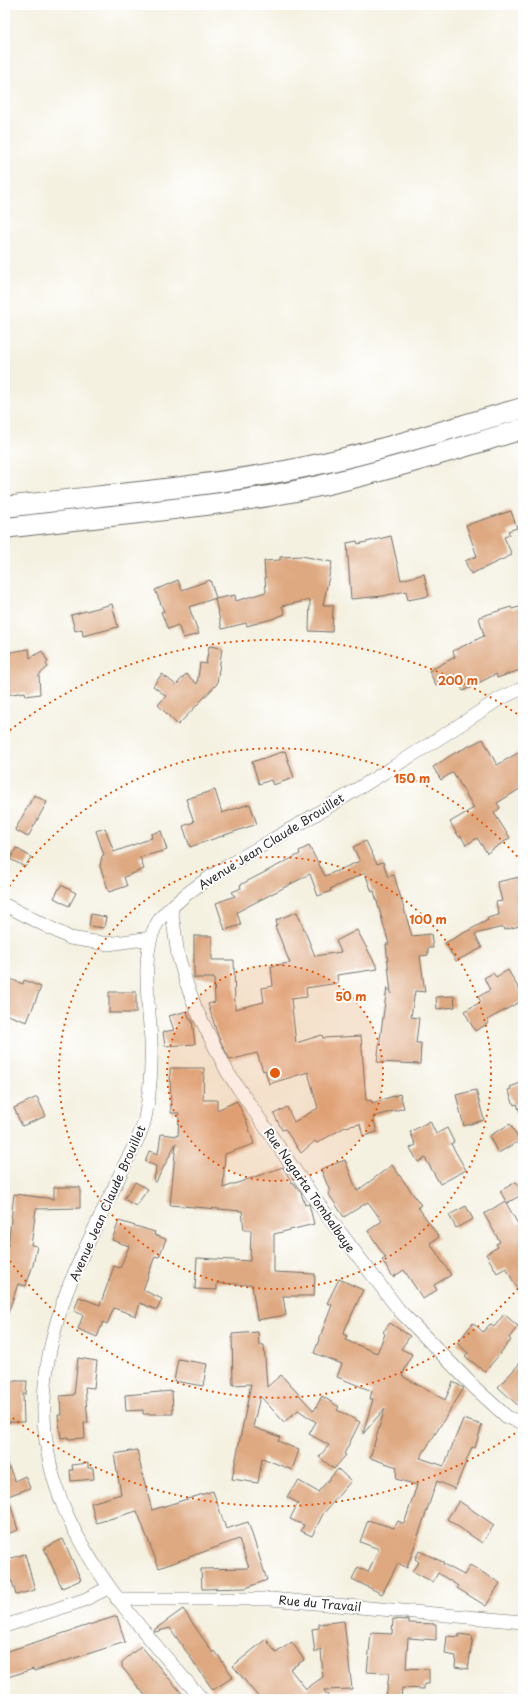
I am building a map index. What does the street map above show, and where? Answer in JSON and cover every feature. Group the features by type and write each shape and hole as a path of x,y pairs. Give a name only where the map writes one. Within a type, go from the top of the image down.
{"main road":[{"path":"5,507 216,482 297,469 351,456 523,408"},
{"path":"5,528 191,506 282,493 357,477 523,429"}],"street":[{"name":"Avenue Jean Claude Brouillet","path":"202,1699 108,1588 83,1551 56,1498 48,1470 43,1440 43,1372 53,1332 67,1290 144,1123 151,1087 148,969 150,938 159,920 193,889 499,699 523,688"},
{"path":"5,905 70,938 108,944 150,938"},
{"name":"Rue Nagarta Tombalbaye","path":"171,908 178,955 186,982 196,1009 228,1073 314,1198 399,1310 475,1388 507,1417 523,1423"},
{"path":"5,1626 84,1600 108,1588"},
{"name":"Rue du Travail","path":"117,1599 271,1599 523,1622"}],"building":[{"path":"511,511 517,528 508,531 510,535 504,537 512,555 471,574 465,561 477,556 466,525"},
{"path":"391,536 401,580 424,574 429,596 408,600 406,591 383,596 351,599 347,543 357,541 358,544"},
{"path":"302,556 332,562 323,605 333,605 332,632 309,631 310,600 282,606 285,614 272,619 247,626 246,623 222,629 215,599 235,595 236,601 266,592 264,561 280,560 280,557"},
{"path":"178,580 182,590 210,580 216,598 189,607 199,634 183,638 178,625 168,629 161,612 164,611 155,590"},
{"path":"112,604 118,627 83,636 82,629 75,631 71,615"},
{"path":"523,606 523,669 497,678 496,674 463,691 455,675 436,685 429,671 455,657 453,651 484,636 479,617 511,607 512,609"},
{"path":"209,646 222,648 217,684 178,725 158,705 166,696 153,686 162,674 176,685 186,674 197,684 200,663 206,664"},
{"path":"29,649 30,658 42,651 48,662 46,664 48,667 39,675 40,694 26,696 25,692 6,695 5,653"},
{"path":"483,739 497,765 523,750 523,787 497,803 500,808 494,813 510,838 487,853 477,838 466,845 461,836 459,837 450,822 474,808 453,772 441,780 433,767 453,754"},
{"path":"285,751 294,778 273,785 271,780 259,784 252,762"},
{"path":"215,790 222,813 250,804 257,824 190,847 183,826 194,822 186,799"},
{"path":"34,795 47,802 28,837 15,830"},
{"path":"105,828 114,852 152,838 151,834 161,831 167,850 140,857 144,869 124,877 127,886 109,892 100,866 102,856 104,855 96,831"},
{"path":"366,841 377,864 383,862 388,877 394,875 412,936 431,934 433,948 428,948 428,955 420,956 425,992 415,991 411,1017 419,1018 416,1043 421,1043 420,1064 377,1062 387,987 391,994 386,944 389,944 374,891 372,892 365,873 330,889 331,891 318,896 310,874 237,912 241,925 225,930 216,903 235,896 232,892 241,888 240,885 300,854 299,851 309,846 325,876 360,861 353,847"},
{"path":"16,848 31,857 25,867 10,859"},
{"path":"520,877 523,888 523,925 504,930 503,927 475,934 482,948 456,961 445,943 488,920 487,918 499,915 496,902 502,901 497,882"},
{"path":"61,885 76,893 69,906 54,898"},
{"path":"297,912 315,956 341,952 336,941 357,930 378,969 337,975 338,983 306,988 307,997 291,999 296,1043 322,1035 323,1038 361,1036 366,1100 372,1101 372,1103 400,1094 404,1108 373,1117 377,1132 363,1136 360,1124 345,1127 317,1143 315,1141 301,1153 285,1129 282,1130 274,1114 287,1107 294,1122 318,1108 308,1072 269,1084 265,1070 263,1071 257,1053 230,1060 218,1036 208,1004 215,1002 214,978 194,978 194,936 212,936 212,960 234,960 235,1009 264,1002 262,988 273,986 271,966 290,963 275,926 277,925 276,920"},
{"path":"91,914 106,917 104,928 89,926"},
{"path":"508,970 523,996 523,1000 487,1020 489,1023 475,1031 464,1011 481,1002 478,997 490,990 484,978 493,973 496,977"},
{"path":"5,977 23,984 24,980 41,987 27,1022 5,1014"},
{"path":"109,992 136,992 136,1013 109,1013"},
{"path":"454,996 455,1007 437,1009 436,997"},
{"path":"187,1011 190,1020 192,1020 195,1044 165,1046 163,1032 174,1030 169,1016"},
{"path":"170,1068 204,1068 203,1100 217,1100 217,1110 237,1101 246,1120 254,1144 225,1154 223,1188 283,1167 292,1183 293,1182 301,1193 305,1205 309,1204 314,1224 274,1234 274,1272 315,1274 314,1296 283,1296 286,1315 257,1320 252,1285 217,1283 217,1290 195,1289 197,1258 250,1261 251,1230 244,1230 242,1211 170,1205 176,1143 156,1182 154,1182 156,1166 145,1162 149,1151 158,1154 161,1134 178,1136 179,1113 171,1113"},
{"path":"523,1082 522,1118 517,1104 514,1105 508,1090 511,1089 510,1087"},
{"path":"476,1090 484,1120 464,1126 456,1095"},
{"path":"37,1097 46,1116 22,1126 14,1108"},
{"path":"430,1121 436,1134 447,1128 454,1142 451,1144 466,1170 440,1184 425,1158 418,1162 410,1148 416,1145 410,1132"},
{"path":"510,1124 520,1141 498,1153 489,1136"},
{"path":"345,1160 357,1191 392,1165 421,1205 418,1207 439,1237 430,1243 451,1275 434,1285 437,1290 423,1299 404,1270 393,1277 382,1260 386,1258 368,1231 382,1221 368,1202 344,1217 328,1193 330,1192 321,1169"},
{"path":"135,1182 148,1189 136,1206 124,1199"},
{"path":"516,1182 523,1194 507,1203 500,1191"},
{"path":"54,1187 80,1187 80,1208 36,1209 31,1245 37,1246 33,1265 26,1286 18,1284 7,1316 5,1316 5,1245 8,1246 14,1194 54,1199"},
{"path":"505,1201 518,1224 523,1222 523,1299 506,1268 497,1273 486,1254 498,1247 496,1244 500,1242 484,1214"},
{"path":"466,1206 473,1219 456,1228 449,1215"},
{"path":"119,1221 155,1232 154,1235 166,1239 159,1257 155,1256 143,1290 162,1299 157,1310 140,1303 136,1316 114,1308 107,1324 103,1322 97,1337 78,1329 83,1315 74,1311 79,1297 100,1305 114,1266 120,1268 129,1246 112,1240"},
{"path":"339,1279 363,1290 343,1334 347,1336 345,1340 377,1353 385,1334 383,1332 390,1323 410,1336 401,1349 412,1354 402,1376 445,1400 453,1382 464,1388 420,1458 444,1466 463,1419 482,1425 475,1448 472,1447 455,1489 437,1481 407,1568 398,1563 382,1594 352,1579 358,1567 368,1572 379,1549 360,1542 368,1520 394,1528 398,1521 404,1524 417,1485 396,1479 397,1467 370,1458 385,1408 363,1434 373,1399 370,1399 372,1391 337,1377 342,1364 314,1353 332,1305 327,1303"},
{"path":"504,1314 518,1326 509,1338 511,1340 485,1372 465,1356 468,1353 457,1343 473,1323 483,1332 490,1324 494,1327"},
{"path":"258,1332 259,1345 264,1345 267,1387 281,1375 314,1411 322,1396 339,1407 337,1410 360,1422 344,1454 346,1455 334,1469 319,1457 329,1445 309,1434 316,1422 298,1410 284,1422 260,1396 253,1427 280,1437 278,1441 299,1450 292,1470 262,1458 258,1483 232,1479 251,1384 233,1385 232,1334"},
{"path":"78,1358 97,1361 94,1388 85,1387 88,1423 84,1423 85,1438 61,1438 58,1415 61,1415 60,1396 74,1395"},
{"path":"178,1359 207,1364 203,1386 174,1381"},
{"path":"523,1360 523,1410 498,1387"},
{"path":"5,1381 27,1381 26,1394 23,1394 24,1422 5,1422"},
{"path":"172,1391 173,1414 143,1414 143,1410 126,1411 125,1395"},
{"path":"137,1450 152,1510 213,1491 226,1529 248,1522 267,1580 246,1588 202,1589 201,1569 249,1568 239,1539 159,1568 137,1511 96,1523 91,1503 121,1494 114,1454"},
{"path":"5,1458 15,1481 25,1476 30,1488 8,1496 18,1530 5,1535"},
{"path":"88,1463 88,1468 93,1468 94,1479 71,1481 70,1470 73,1470 72,1465"},
{"path":"338,1469 351,1481 323,1514 312,1536 301,1531 304,1525 290,1519 298,1503 287,1497 291,1490 299,1481 318,1492"},
{"path":"459,1501 494,1525 482,1543 447,1519"},
{"path":"63,1539 81,1580 62,1588 44,1548"},
{"path":"419,1551 443,1562 443,1564 464,1575 470,1565 500,1583 486,1606 457,1588 458,1586 438,1573 433,1582 412,1571 419,1562 415,1559"},
{"path":"25,1554 35,1590 16,1595 12,1581 5,1584 5,1560"},
{"path":"183,1609 213,1653 215,1651 233,1677 213,1690 170,1628 155,1632 154,1630"},
{"path":"117,1616 125,1642 34,1671 33,1669 5,1678 5,1652"},
{"path":"393,1619 409,1620 409,1623 436,1624 436,1640 408,1638 406,1668 429,1669 429,1684 424,1684 424,1689 402,1688 401,1699 386,1699 389,1673 367,1672 371,1633 392,1634"},
{"path":"344,1621 352,1689 324,1690 330,1699 260,1699 233,1666 266,1639 276,1653 292,1642 304,1660 290,1669 306,1689 323,1677 321,1649 315,1653 312,1629 319,1628 319,1624"},
{"path":"459,1634 473,1636 468,1669 455,1667 456,1656 445,1654 447,1636 459,1637"},
{"path":"141,1646 186,1699 148,1699 122,1667 122,1662"}]}
